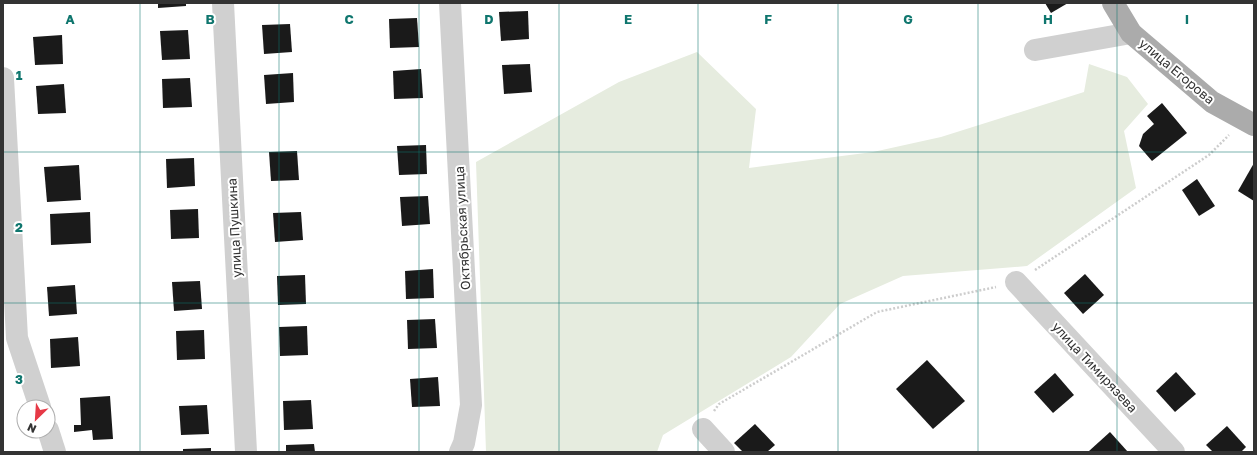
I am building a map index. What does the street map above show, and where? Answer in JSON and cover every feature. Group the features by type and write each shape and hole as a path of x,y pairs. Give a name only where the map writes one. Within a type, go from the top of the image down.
{"main road":[{"name":"улица Егорова","path":"1113,3 1132,33 1212,102 1249,122"}],"street":[{"name":"улица Пушкина","path":"223,3 246,452"},
{"name":"Октябрьская улица","path":"450,3 471,405 464,443 460,452"},
{"path":"1035,50 1132,33"},
{"path":"3,78 17,338 37,399"},
{"name":"улица Тимирязева","path":"1016,282 1174,452"},
{"path":"703,428 724,452"},
{"path":"51,439 55,452"}],"path":[{"path":"703,428 719,404 877,312 1016,282 1209,155 1249,122"}],"shaded area":[{"path":"697,52 756,109 749,168 873,152 941,137 1084,92 1089,64 1127,77 1148,104 1124,131 1136,188 1027,266 903,276 840,304 791,357 663,435 657,452 486,452 476,162 619,82"}],"building":[{"path":"158,3 186,3 186,6 158,8"},
{"path":"1045,3 1068,3 1051,13"},
{"path":"528,11 529,39 501,41 499,12"},
{"path":"417,18 419,47 390,48 389,19"},
{"path":"290,24 292,52 264,54 262,25"},
{"path":"188,30 190,59 162,60 160,31"},
{"path":"62,35 63,64 35,65 33,37"},
{"path":"530,64 532,92 504,94 502,65"},
{"path":"421,69 423,98 394,99 393,71"},
{"path":"293,73 294,102 266,104 264,75"},
{"path":"190,78 192,107 163,108 162,79"},
{"path":"64,84 66,113 38,114 36,86"},
{"path":"1162,103 1187,133 1152,161 1139,146 1143,134 1154,124 1147,116"},
{"path":"426,145 427,174 399,175 397,146"},
{"path":"297,151 299,180 271,181 269,152"},
{"path":"194,158 195,186 167,188 166,159"},
{"path":"1254,163 1254,201 1238,191"},
{"path":"79,165 81,200 47,202 44,167"},
{"path":"1197,179 1215,206 1199,216 1182,190"},
{"path":"428,196 430,224 402,226 400,197"},
{"path":"198,209 199,238 171,239 170,210"},
{"path":"90,212 91,243 51,245 50,214"},
{"path":"301,212 303,240 275,242 273,213"},
{"path":"433,269 434,298 406,299 405,271"},
{"path":"1085,274 1104,295 1083,314 1064,293"},
{"path":"305,275 306,304 278,305 277,276"},
{"path":"200,281 202,309 174,311 172,282"},
{"path":"75,285 77,314 49,316 47,287"},
{"path":"435,319 437,348 408,349 407,320"},
{"path":"307,326 308,355 280,356 279,327"},
{"path":"204,330 205,359 177,360 176,331"},
{"path":"78,337 80,366 51,368 50,339"},
{"path":"927,360 965,401 933,429 896,389"},
{"path":"1176,372 1196,394 1175,412 1156,391"},
{"path":"1055,373 1074,395 1053,413 1034,392"},
{"path":"438,377 440,406 412,407 410,379"},
{"path":"110,396 113,439 93,440 92,430 74,432 74,425 81,425 80,398"},
{"path":"311,400 313,429 284,430 283,401"},
{"path":"207,405 209,434 181,435 179,406"},
{"path":"755,424 775,445 767,452 743,452 734,443"},
{"path":"1227,426 1246,447 1241,452 1213,452 1206,445"},
{"path":"1110,432 1128,452 1089,451"},
{"path":"314,444 315,452 286,452 286,445"},
{"path":"211,448 211,452 183,452 183,449"}]}
